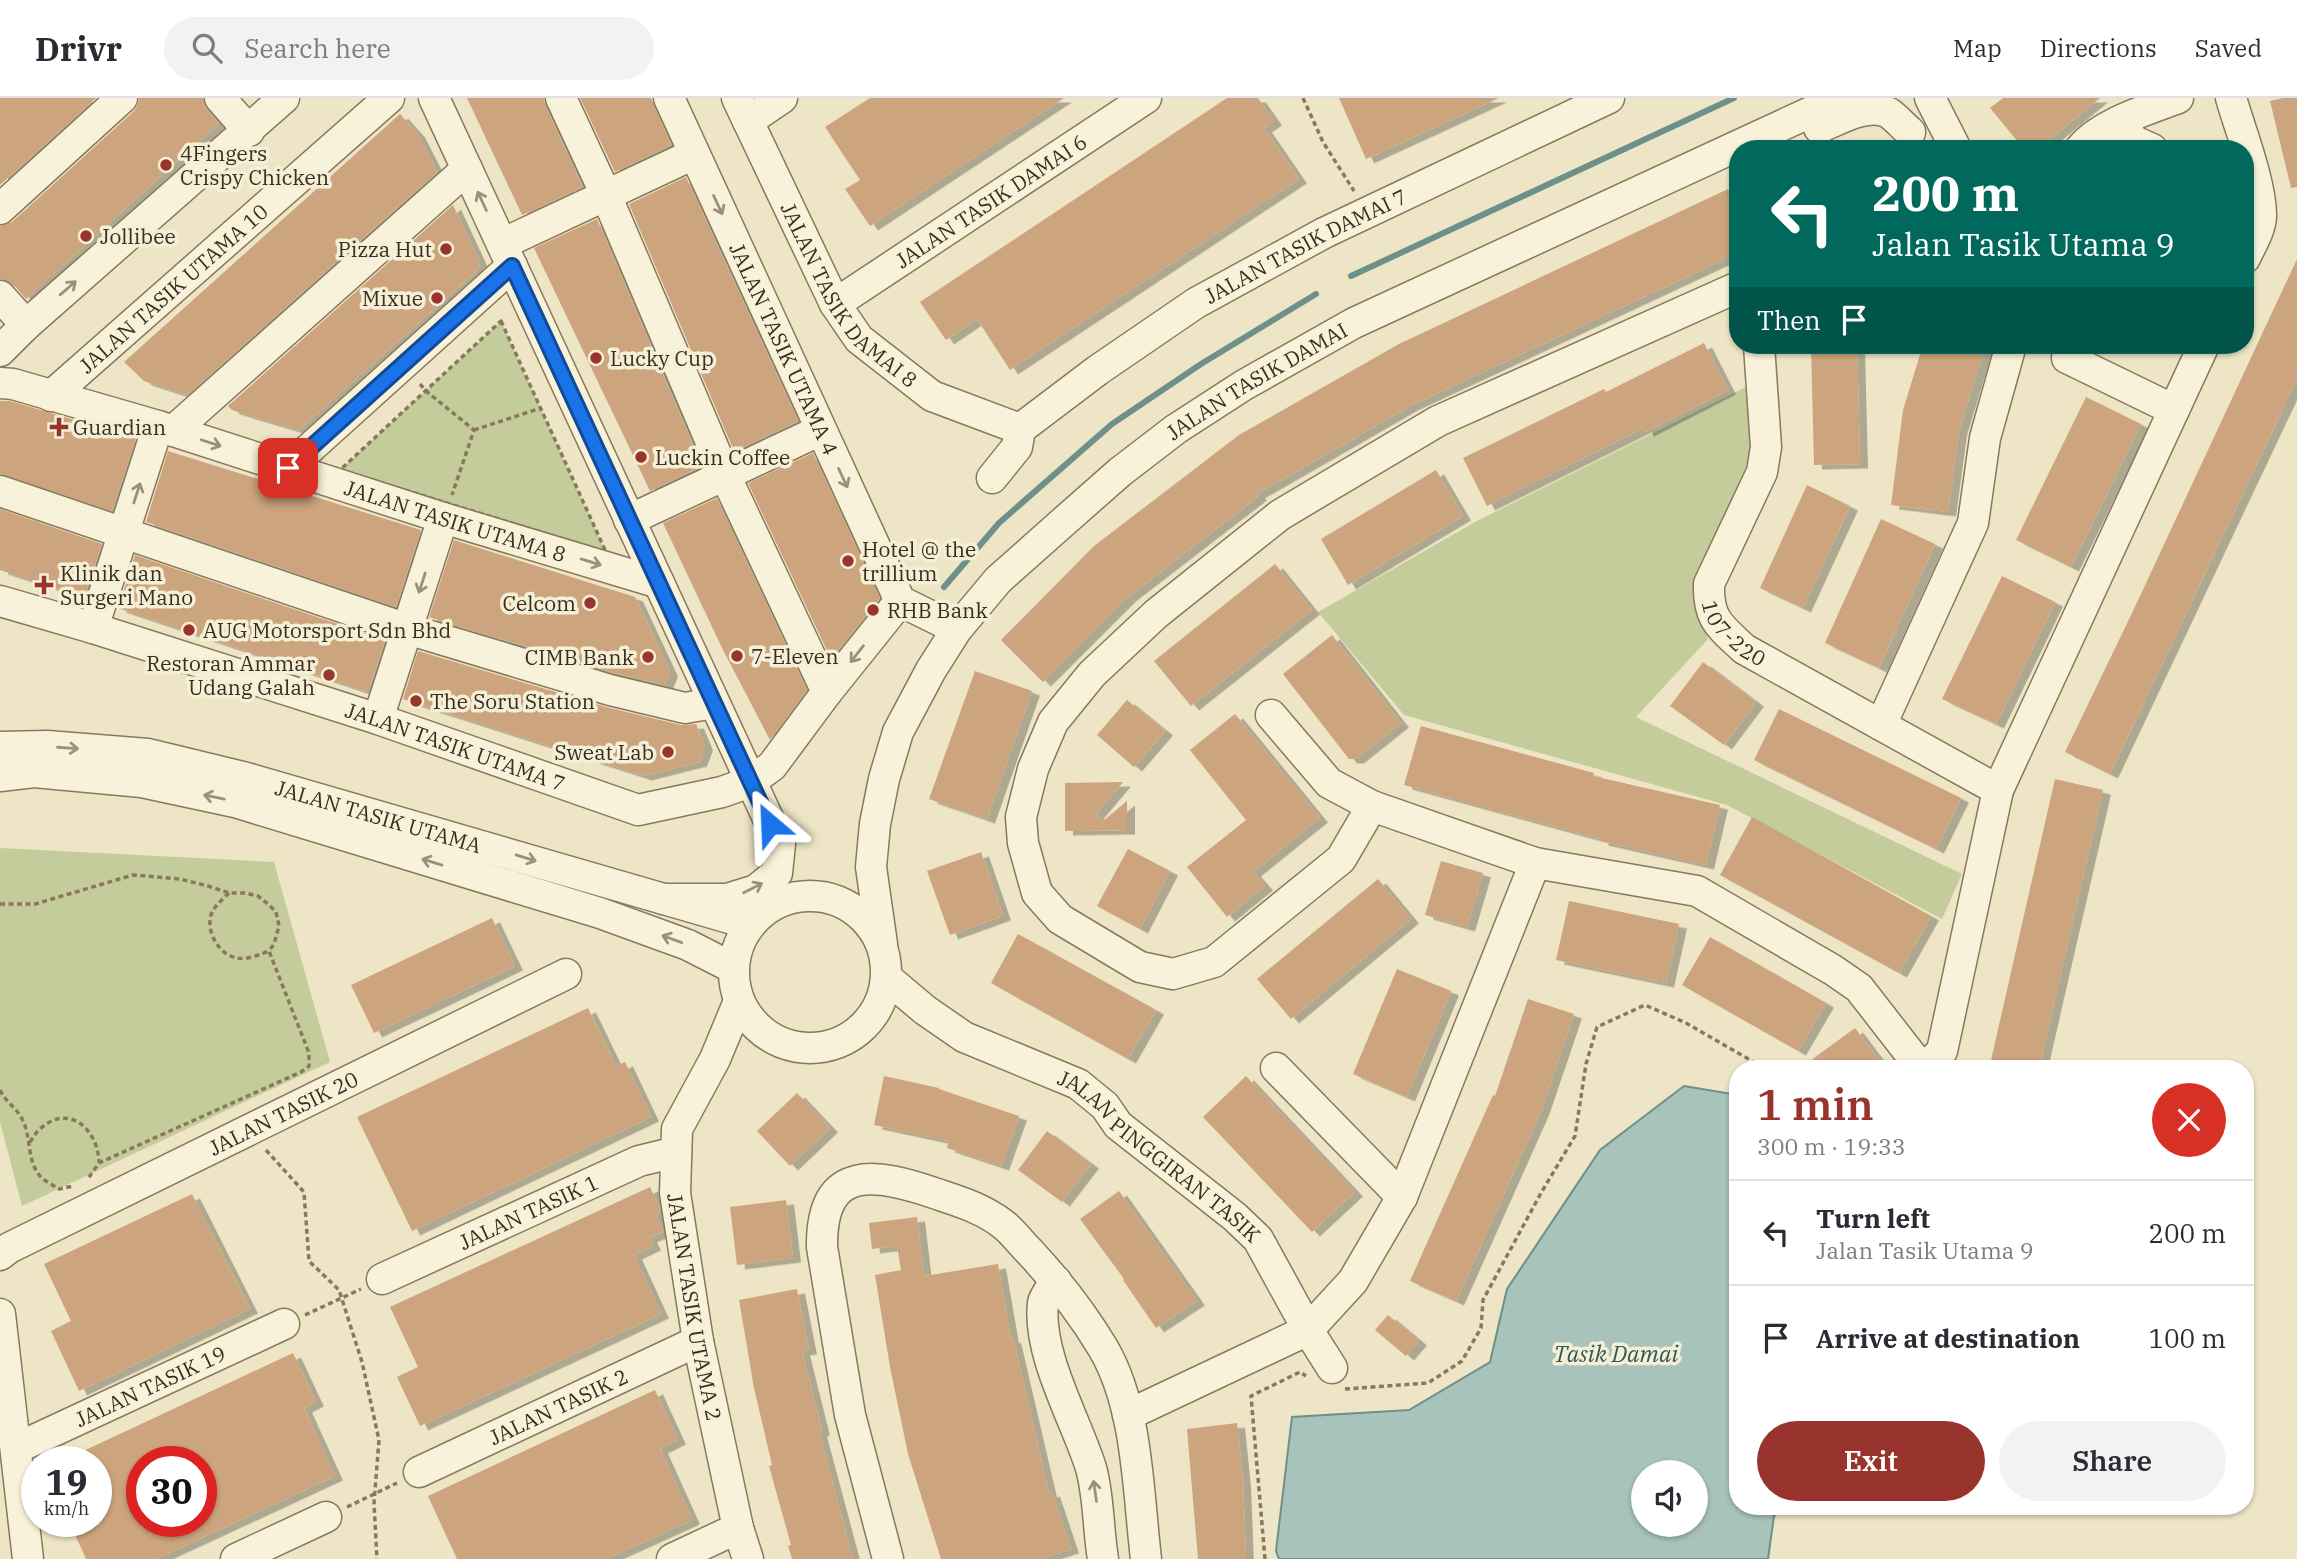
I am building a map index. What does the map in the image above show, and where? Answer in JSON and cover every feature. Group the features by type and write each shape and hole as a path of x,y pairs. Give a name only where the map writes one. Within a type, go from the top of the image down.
{"street":[{"path":"0,209 122,98"},
{"path":"220,98 248,131"},
{"path":"1,350 284,98"},
{"name":"JALAN TASIK UTAMA 10","path":"51,396 389,98"},
{"path":"561,98 606,195 725,475 827,692"},
{"name":"JALAN TASIK UTAMA 4","path":"669,98 821,430 892,610"},
{"path":"742,110 782,98"},
{"name":"JALAN TASIK DAMAI 6","path":"835,304 1146,98"},
{"name":"JALAN TASIK DAMAI 7","path":"1020,429 1098,370 1196,303 1324,233 1609,98"},
{"name":"JALAN TASIK DAMAI","path":"1752,140 1841,98"},
{"path":"1892,98 1914,140"},
{"path":"2088,140 2120,121 2178,98"},
{"path":"2231,98 2240,140"},
{"path":"434,102 780,844 777,873 756,890 727,899 663,899"},
{"name":"JALAN TASIK DAMAI 8","path":"742,110 835,304 859,339 932,396 1020,429"},
{"path":"1756,138 1792,139 1854,113 1871,110 1887,112 1914,140"},
{"path":"2120,121 2133,140"},
{"name":"JALAN TASIK DAMAI","path":"882,944 870,867 884,779 898,733 931,670 957,629 999,580 1120,472 1176,429 1244,385 1354,323 1729,150"},
{"path":"288,468 507,255 606,195 694,154"},
{"path":"93,628 124,534 166,429 467,169"},
{"path":"2254,194 2261,215 2254,239"},
{"path":"1372,806 1340,859 1214,962 1173,974 1140,967 1060,919 1037,893 1023,843 1021,817 1033,769 1053,722 1092,674 1156,614 1280,515 1438,421 1729,291"},
{"path":"0,296 26,325"},
{"name":"JALAN TASIK UTAMA 8","path":"1,350 6,384 166,429 288,468 446,510 659,583"},
{"name":"107-220","path":"1760,354 1766,447 1762,472 1709,584 1709,605 1718,624 1744,649 1998,790"},
{"path":"1881,725 1973,523 1986,438 2009,354"},
{"path":"1932,1060 1942,1051 1998,790 2200,354"},
{"path":"2067,358 2174,410"},
{"path":"992,478 1017,447 1020,429"},
{"path":"629,520 821,430"},
{"path":"0,491 407,629 610,690 685,708 714,703"},
{"path":"378,719 446,510"},
{"name":"JALAN TASIK UTAMA 7","path":"0,601 378,719 638,810 722,792 750,782"},
{"path":"892,610 957,629"},
{"path":"892,610 901,618 920,625 927,637 931,670"},
{"path":"750,782 772,766 892,610"},
{"path":"1271,715 1329,783 1372,806 1535,863 1697,891 1859,988 1916,1060"},
{"name":"JALAN TASIK UTAMA","path":"0,747 47,746 148,754 243,776 750,924"},
{"name":"JALAN TASIK UTAMA","path":"0,776 34,772 142,782 235,802 600,913 688,945 733,968"},
{"path":"1126,1405 1194,1366 1311,1319 1353,1281 1402,1197 1535,863"},
{"path":"840,901 870,867"},
{"path":"600,913 611,884"},
{"path":"816,895 840,901 858,911 872,926 882,944 887,961 883,997 874,1014 853,1035 825,1047 804,1048 784,1044 766,1035 750,1020 739,1002 734,985 733,968 738,945 750,924 769,908 791,898 816,895"},
{"name":"JALAN TASIK 20","path":"0,1255 9,1248 566,974"},
{"name":"JALAN PINGGIRAN TASIK","path":"887,978 925,1010 964,1037 1078,1084 1105,1106 1118,1125 1235,1217 1258,1239 1311,1319 1328,1378"},
{"name":"JALAN TASIK UTAMA 2","path":"739,1002 716,1059 677,1129 675,1193 698,1341 738,1528 748,1559"},
{"path":"874,1014 925,1010"},
{"path":"716,1059 766,1035"},
{"path":"1276,1068 1402,1197"},
{"name":"JALAN TASIK 1","path":"383,1279 639,1161 676,1152"},
{"path":"888,1559 850,1415 822,1247 822,1222 835,1194 849,1183 862,1178 903,1182 981,1209 1005,1226 1056,1280 1103,1349 1126,1405 1146,1559"},
{"path":"1056,1280 1043,1300 1043,1324 1058,1384 1091,1469 1103,1559"},
{"path":"0,1314 28,1559"},
{"name":"JALAN TASIK 19","path":"17,1448 284,1325"},
{"name":"JALAN TASIK 2","path":"419,1472 698,1341"},
{"path":"236,1559 326,1517"},
{"path":"672,1559 738,1528"}],"path":[{"path":"1303,98 1323,142 1346,176 1365,214"},
{"path":"501,321 606,552 446,510 340,470 426,391 501,321"},
{"path":"426,391 474,430"},
{"path":"474,430 541,408"},
{"path":"446,510 474,430"},
{"path":"0,904 34,904 133,876 180,879 229,893 245,893 258,897 276,912 279,926 269,951 250,958 237,958 224,953 214,940 211,916 217,904 229,893"},
{"path":"0,1090 21,1116 40,1177 59,1189 71,1188 88,1179 99,1163 301,1072 309,1066 309,1054 269,951"},
{"path":"1265,1559 1251,1396 1300,1372 1328,1378 1428,1383 1462,1361 1481,1328 1483,1300 1575,1136 1586,1064 1597,1027 1645,1005 1686,1023 1750,1060"},
{"path":"30,1142 40,1128 53,1121 69,1119 85,1125 94,1138 99,1163"},
{"path":"248,1130 304,1192 309,1261 339,1290 362,1362 379,1440 375,1493 377,1559"},
{"path":"284,1325 341,1298"},
{"path":"326,1517 419,1472"}],"green space":[{"path":"501,321 606,552 340,470"},
{"path":"1750,385 1752,468 1694,590 1708,639 1636,717 1962,874 1942,919 1727,805 1404,715 1318,612 1475,522"},
{"path":"0,848 274,862 330,1062 22,1206 0,1122"}],"water":[{"name":"Tasik Damai","path":"1684,1086 1729,1094 1729,1515 1775,1515 1768,1559 1279,1559 1276,1551 1292,1417 1409,1410 1490,1362 1507,1289 1600,1150"}],"building":[{"path":"0,98 96,98 0,185"},
{"path":"139,98 203,98 206,109 219,123 26,299 13,284 0,279 0,226 12,222 134,111"},
{"path":"467,98 544,98 583,187 522,215"},
{"path":"580,98 651,98 671,145 615,172"},
{"path":"870,98 1064,98 870,226 845,189 860,180 825,127"},
{"path":"1227,98 1258,98 1274,121 1264,128 1299,179 1010,370 977,319 946,340 920,302"},
{"path":"1339,98 1499,98 1366,159"},
{"path":"2003,98 2100,98 2049,140 2017,140 1990,108"},
{"path":"2297,98 2297,187 2291,188 2270,101"},
{"path":"400,114 417,133 437,172 187,395 144,381 124,362"},
{"path":"686,177 798,421 734,451 629,204"},
{"path":"1728,189 1729,191 1729,257 1410,406 1257,494 1259,496 1128,597 1043,682 1001,640 1094,546 1239,435 1399,344"},
{"path":"453,205 480,263 477,271 299,430 232,410 228,406"},
{"path":"597,219 702,466 650,491 534,248"},
{"path":"2297,259 2297,379 2110,774 2065,752"},
{"path":"1704,343 1728,390 1646,432 1644,428 1487,506 1463,458"},
{"path":"1811,354 1857,354 1860,464 1814,465"},
{"path":"1920,354 1982,354 1959,431 1948,512 1891,505 1903,410"},
{"path":"2086,397 2141,424 2071,567 2016,540"},
{"path":"0,401 10,401 136,438 112,511 0,474"},
{"path":"168,451 421,530 396,607 146,522"},
{"path":"813,453 880,598 831,659 748,483"},
{"path":"1436,470 1463,516 1348,585 1321,539"},
{"path":"1807,485 1850,506 1803,608 1760,588"},
{"path":"717,498 807,690 770,740 722,648 663,523"},
{"path":"0,509 102,544 84,597 0,570"},
{"path":"1881,519 1935,544 1879,668 1825,643"},
{"path":"454,540 635,597 670,672 665,685 615,673 429,617"},
{"path":"135,555 385,640 368,692 118,608"},
{"path":"1275,564 1312,610 1191,706 1154,661"},
{"path":"2002,576 2055,602 1996,724 1942,699"},
{"path":"1332,635 1401,723 1356,759 1349,759 1283,674"},
{"path":"418,651 606,707 681,725 696,724 705,746 699,762 644,776 403,699"},
{"path":"1703,662 1756,702 1724,745 1670,706"},
{"path":"975,671 1032,691 987,819 929,799"},
{"path":"1127,700 1165,731 1134,767 1097,735"},
{"path":"1779,709 1961,798 1936,849 1754,760"},
{"path":"1235,714 1320,818 1253,872 1265,886 1227,917 1187,867 1246,820 1190,750"},
{"path":"1421,726 1594,773 1593,776 1720,805 1706,865 1600,841 1601,839 1404,785"},
{"path":"2055,779 2103,790 2041,1060 1991,1060"},
{"path":"1123,782 1096,814 1103,821 1127,801 1127,830 1065,831 1065,783"},
{"path":"1752,817 1931,916 1899,973 1720,875"},
{"path":"1128,849 1170,871 1140,929 1097,906"},
{"path":"981,852 1003,916 950,935 927,871"},
{"path":"1441,861 1483,873 1467,927 1425,915"},
{"path":"1378,879 1411,919 1291,1019 1257,979"},
{"path":"1569,901 1679,924 1666,983 1556,960"},
{"path":"492,918 515,966 374,1033 351,985"},
{"path":"1018,934 1156,1010 1128,1059 991,983"},
{"path":"1710,937 1826,1003 1798,1051 1682,985"},
{"path":"1397,969 1451,991 1407,1097 1353,1074"},
{"path":"1528,999 1574,1014 1541,1111 1456,1301 1410,1281 1493,1095 1495,1096"},
{"path":"588,1008 616,1066 625,1062 651,1117 412,1231 357,1117"},
{"path":"1855,1028 1879,1060 1811,1060"},
{"path":"884,1076 939,1088 1019,1116 1001,1166 947,1148 949,1141 874,1125"},
{"path":"1246,1076 1355,1192 1312,1232 1203,1117"},
{"path":"797,1093 830,1128 790,1166 757,1131"},
{"path":"1047,1131 1091,1164 1062,1202 1018,1170"},
{"path":"650,1187 660,1209 660,1213 656,1215 663,1232 649,1238 653,1246 634,1255 661,1314 420,1426 397,1377 418,1367 390,1307"},
{"path":"1119,1191 1197,1301 1156,1328 1080,1219"},
{"path":"192,1194 250,1309 79,1391 51,1331 71,1321 44,1264"},
{"path":"786,1200 793,1258 737,1265 730,1207"},
{"path":"917,1217 924,1276 998,1264 1011,1339 1013,1338 1049,1493 1052,1492 1071,1549 1039,1559 941,1559 908,1454 875,1275 901,1270 897,1246 872,1249 869,1223"},
{"path":"797,1289 809,1350 802,1351 822,1431 819,1432 853,1559 792,1559 788,1546 791,1545 769,1466 772,1465 754,1388 739,1300"},
{"path":"1388,1315 1419,1341 1406,1356 1375,1330"},
{"path":"293,1353 316,1402 304,1408 335,1476 217,1531 217,1446 126,1446 126,1537 203,1537 156,1559 86,1559 76,1537 112,1537 112,1446 94,1446"},
{"path":"655,1390 678,1440 660,1449 692,1520 606,1559 457,1559 428,1496"},
{"path":"1237,1423 1246,1559 1198,1559 1187,1429"}],"waterway":[{"path":"1351,276 1734,98"},
{"path":"944,587 999,523 1112,424 1201,364 1316,294"}],"place":[{"name":"4Fingers Crispy Chicken","path":"166,165"},
{"name":"Jollibee","path":"86,236"},
{"name":"Pizza Hut","path":"446,249"},
{"name":"Mixue","path":"437,298"},
{"name":"Lucky Cup","path":"596,358"},
{"name":"Guardian","path":"59,427"},
{"name":"Luckin Coffee","path":"641,457"},
{"name":"Hotel @ the trillium","path":"848,561"},
{"name":"Klinik dan Surgeri Mano","path":"44,585"},
{"name":"Celcom","path":"590,603"},
{"name":"RHB Bank","path":"873,610"},
{"name":"AUG Motorsport Sdn Bhd","path":"189,630"},
{"name":"7-Eleven","path":"737,656"},
{"name":"CIMB Bank","path":"648,657"},
{"name":"Restoran Ammar Udang Galah","path":"329,675"},
{"name":"The Soru Station","path":"416,701"},
{"name":"Sweat Lab","path":"668,752"}],"route":[{"path":"288,468 512,266 770,824"}]}
